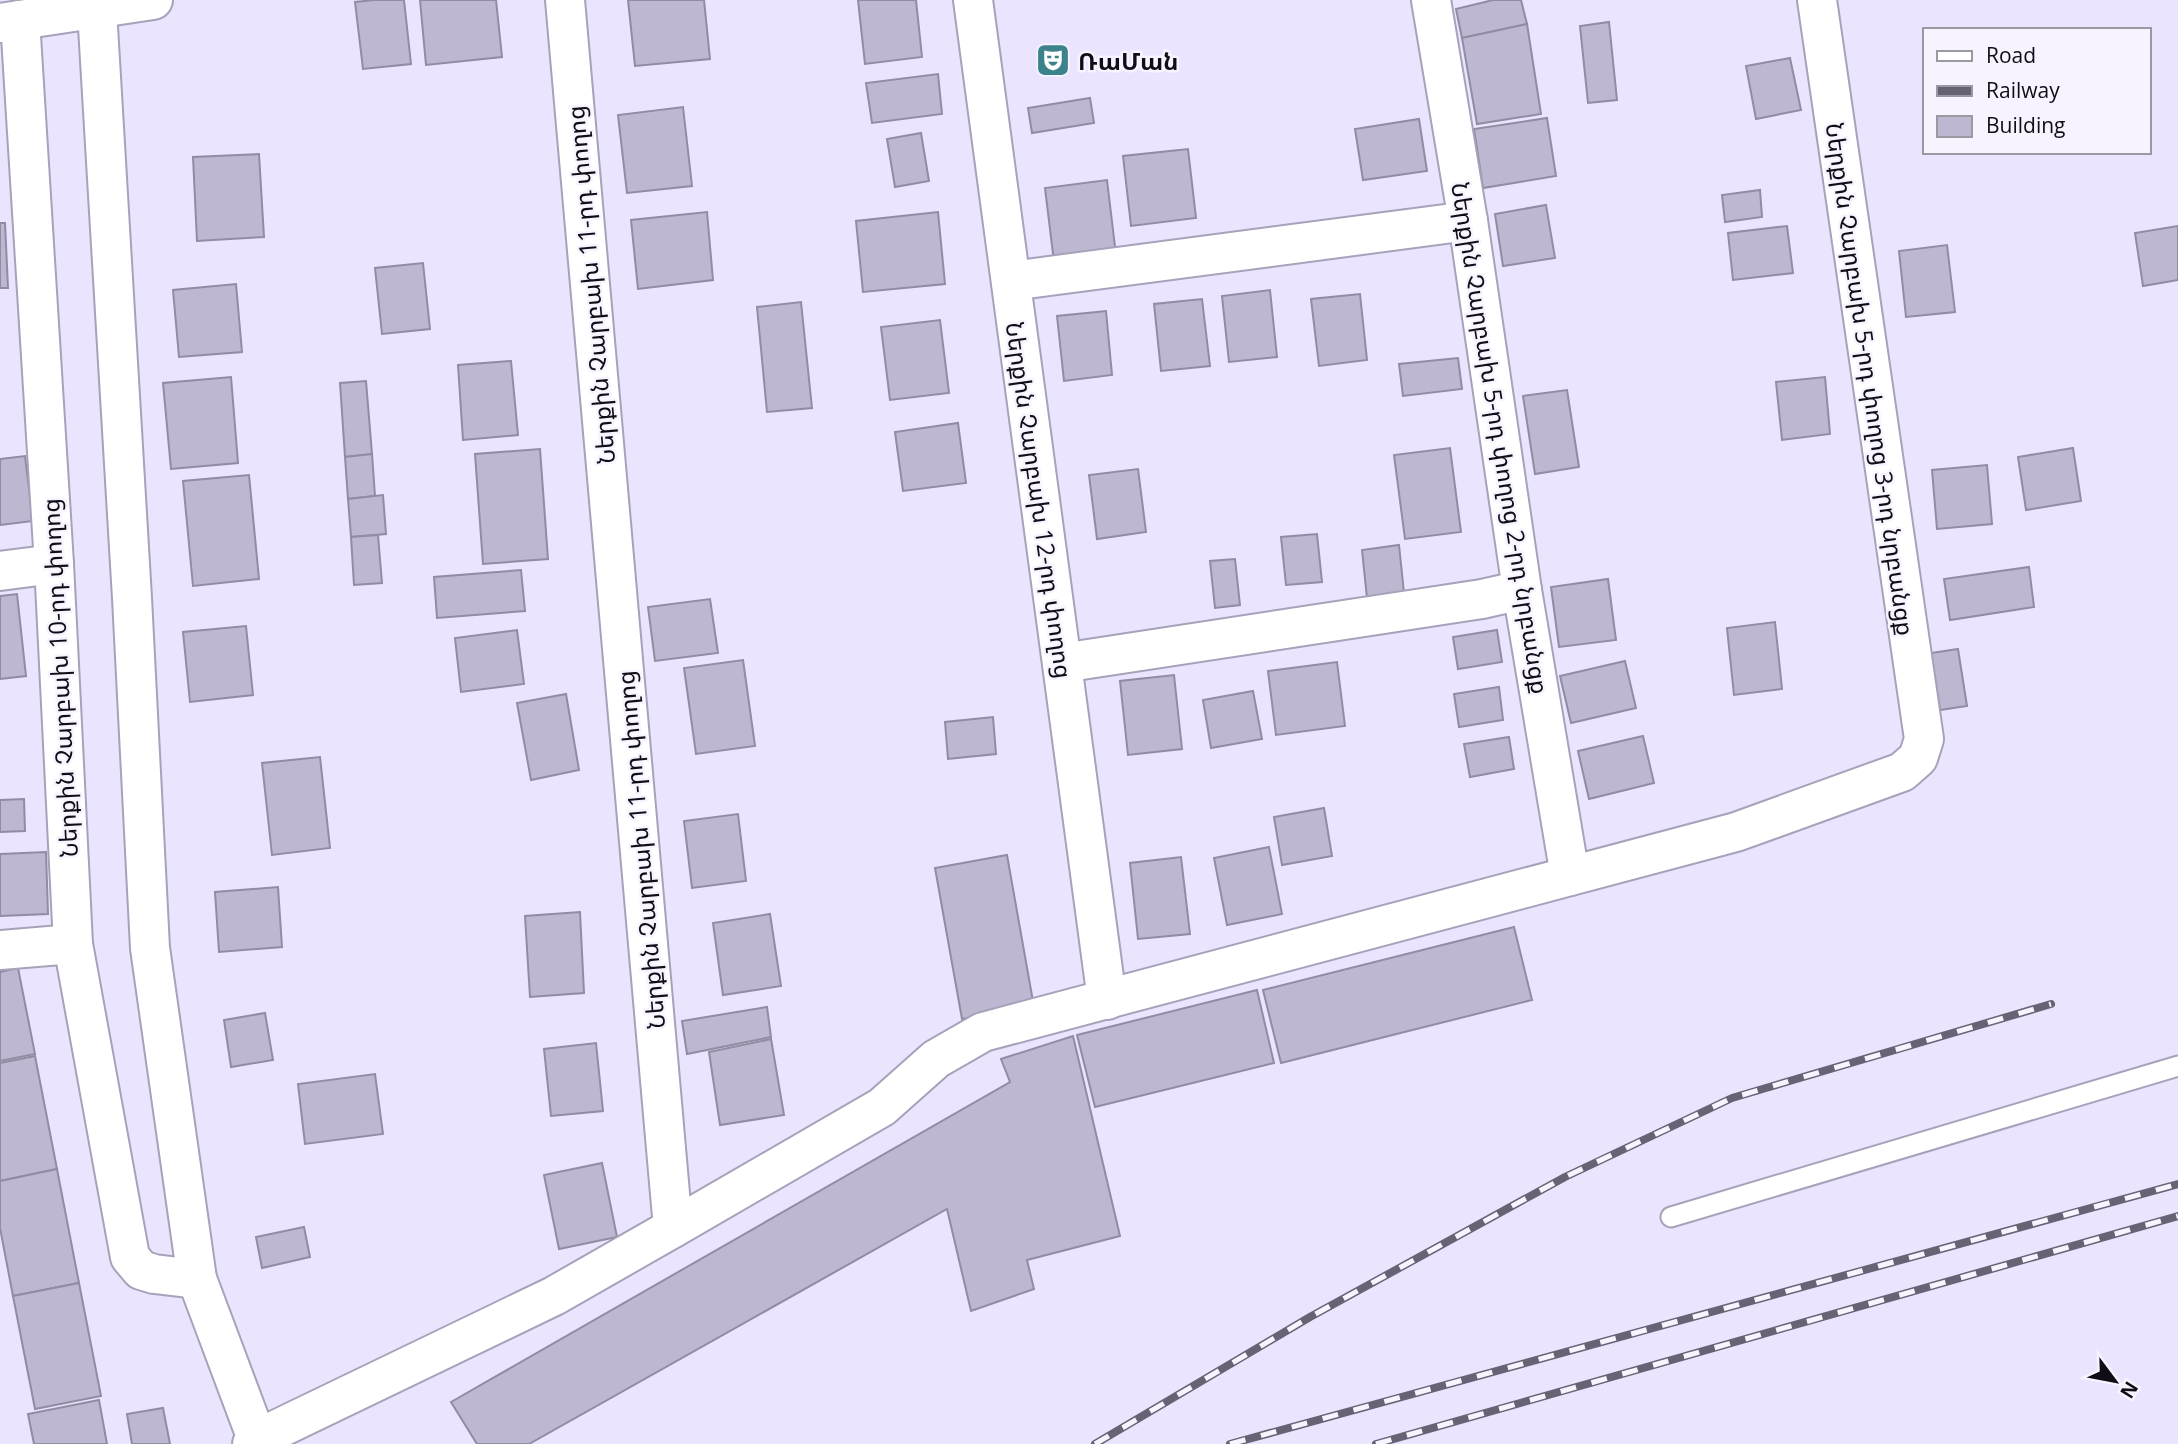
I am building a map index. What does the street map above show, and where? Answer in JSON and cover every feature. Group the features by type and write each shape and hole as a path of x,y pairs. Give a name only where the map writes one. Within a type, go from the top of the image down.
{"street":[{"path":"10,21 153,0"},
{"name":"Ներքին Չարբախ 11-րդ փողոց","path":"565,0 673,1228"},
{"name":"Ներքին Չարբախ 12-րդ փողոց","path":"973,0 1107,1000"},
{"name":"Ներքին Չարբախ 5-րդ փողոց 2-րդ նրբանցք","path":"1431,0 1468,222 1522,590 1570,876"},
{"name":"Ներքին Չարբախ 5-րդ փողոց 3-րդ նրբանցք","path":"1570,876 1736,832 1902,772 1917,758 1924,739 1816,0"},
{"path":"97,10 132,584 150,948 197,1279 255,1441 554,1296 882,1107 936,1059 983,1032 1570,876"},
{"name":"Ներքին Չարբախ 10-րդ փողոց","path":"10,21 54,564 73,944 130,1257 141,1270 197,1279"},
{"path":"1011,281 1468,222"},
{"path":"0,570 54,564"},
{"path":"1062,663 1522,590"},
{"path":"0,950 73,944"}],"lane":[{"path":"1671,1217 2178,1066"}],"building":[{"path":"404,0 411,64 363,69 355,2"},
{"path":"420,0 496,0 502,57 426,65"},
{"path":"628,0 704,0 710,59 635,66"},
{"path":"858,0 916,0 922,57 865,64"},
{"path":"1493,0 1521,0 1527,24 1462,38 1456,9"},
{"path":"1609,22 1617,100 1588,103 1580,26"},
{"path":"1527,24 1541,114 1477,124 1462,38"},
{"path":"1790,58 1801,110 1756,119 1746,66"},
{"path":"938,74 942,114 872,123 866,83"},
{"path":"1090,98 1094,123 1032,133 1028,108"},
{"path":"683,107 692,186 627,193 618,115"},
{"path":"1547,118 1556,176 1483,188 1474,129"},
{"path":"1419,119 1427,171 1363,180 1355,129"},
{"path":"921,133 929,181 895,187 887,139"},
{"path":"1188,149 1196,218 1131,226 1123,156"},
{"path":"259,154 264,237 197,241 193,157"},
{"path":"1107,180 1116,255 1054,262 1045,188"},
{"path":"1760,190 1762,217 1725,222 1722,195"},
{"path":"1546,205 1555,258 1503,266 1495,214"},
{"path":"707,212 713,280 638,289 631,220"},
{"path":"938,212 945,284 863,292 856,221"},
{"path":"0,223 5,223 8,288 0,288"},
{"path":"1787,226 1793,273 1733,280 1728,233"},
{"path":"2178,226 2178,280 2143,286 2135,233"},
{"path":"1947,245 1955,312 1906,317 1899,251"},
{"path":"423,263 430,329 382,334 375,268"},
{"path":"236,284 242,352 179,357 173,290"},
{"path":"1270,290 1277,357 1229,362 1222,296"},
{"path":"1360,294 1367,360 1319,366 1311,299"},
{"path":"1202,299 1210,366 1161,371 1154,304"},
{"path":"801,302 812,408 767,412 757,307"},
{"path":"1106,311 1112,375 1064,381 1057,316"},
{"path":"940,320 949,393 890,400 881,327"},
{"path":"1458,358 1462,389 1403,396 1399,364"},
{"path":"511,361 518,435 463,440 458,365"},
{"path":"231,377 238,463 171,469 163,383"},
{"path":"1825,377 1830,434 1782,440 1776,382"},
{"path":"366,381 372,454 345,457 340,383"},
{"path":"1567,390 1579,467 1535,474 1523,396"},
{"path":"958,423 966,483 903,491 895,432"},
{"path":"1450,448 1461,532 1405,539 1394,455"},
{"path":"2073,448 2081,501 2026,510 2018,457"},
{"path":"540,449 548,559 483,564 475,454"},
{"path":"372,454 375,496 348,499 345,457"},
{"path":"25,456 33,521 0,525 0,459"},
{"path":"1987,465 1992,524 1937,529 1932,470"},
{"path":"1138,469 1146,532 1097,539 1089,475"},
{"path":"249,475 259,579 193,586 183,481"},
{"path":"383,495 386,534 351,537 348,499"},
{"path":"1317,534 1322,582 1286,585 1281,537"},
{"path":"378,535 382,583 354,585 351,537"},
{"path":"1399,545 1404,593 1367,598 1362,550"},
{"path":"1235,559 1240,605 1215,608 1210,561"},
{"path":"2029,567 2034,607 1950,620 1944,579"},
{"path":"521,570 525,611 437,618 434,577"},
{"path":"1608,579 1616,640 1559,647 1551,587"},
{"path":"17,594 26,676 0,679 0,596"},
{"path":"710,599 718,653 655,661 648,607"},
{"path":"1775,622 1782,689 1734,695 1727,628"},
{"path":"246,626 253,695 190,702 183,632"},
{"path":"517,630 524,684 461,692 455,638"},
{"path":"1497,630 1502,662 1458,669 1453,637"},
{"path":"1958,649 1967,706 1940,710 1931,653"},
{"path":"743,660 755,746 696,754 684,668"},
{"path":"1625,661 1636,708 1571,723 1560,676"},
{"path":"1337,662 1345,726 1276,735 1268,671"},
{"path":"1174,675 1182,749 1128,755 1120,681"},
{"path":"1499,687 1503,720 1459,727 1454,694"},
{"path":"1253,691 1262,739 1211,748 1203,700"},
{"path":"566,694 579,770 531,780 517,703"},
{"path":"993,717 996,754 948,759 945,722"},
{"path":"1643,736 1654,783 1589,799 1578,751"},
{"path":"1509,737 1514,769 1470,777 1464,744"},
{"path":"320,757 330,848 272,855 262,763"},
{"path":"24,799 25,831 0,832 0,800"},
{"path":"1324,808 1332,856 1282,865 1274,817"},
{"path":"738,814 746,881 692,888 684,821"},
{"path":"1269,847 1282,914 1227,925 1214,858"},
{"path":"46,852 48,914 0,916 0,854"},
{"path":"1007,855 1034,1007 962,1019 935,868"},
{"path":"1181,857 1190,934 1138,939 1130,863"},
{"path":"278,887 282,947 219,952 215,892"},
{"path":"580,912 584,993 530,997 525,916"},
{"path":"770,914 781,986 723,995 713,923"},
{"path":"1514,927 1532,1000 1281,1063 1263,990"},
{"path":"18,968 35,1054 0,1061 0,972"},
{"path":"1257,990 1274,1063 1095,1107 1077,1035"},
{"path":"767,1007 771,1037 687,1054 682,1021"},
{"path":"265,1013 273,1060 231,1067 224,1020"},
{"path":"1073,1036 1120,1236 1027,1260 1034,1289 971,1311 947,1209 529,1444 477,1444 451,1402 1010,1082 1001,1059"},
{"path":"771,1039 784,1115 720,1125 709,1052"},
{"path":"596,1043 603,1111 551,1116 544,1049"},
{"path":"35,1056 57,1169 0,1181 0,1063"},
{"path":"375,1074 383,1134 305,1144 298,1084"},
{"path":"602,1163 617,1237 559,1249 544,1175"},
{"path":"57,1169 79,1283 13,1296 0,1228 0,1181"},
{"path":"304,1227 310,1257 262,1268 256,1237"},
{"path":"79,1283 101,1396 35,1409 13,1296"},
{"path":"99,1400 107,1444 34,1444 28,1414"},
{"path":"163,1408 170,1444 132,1444 127,1414"}],"railway":[{"path":"1095,1444 1310,1317 1565,1177 1732,1098 2051,1004"},
{"path":"1230,1444 2178,1184"},
{"path":"1376,1444 2178,1216"}],"place":[{"name":"ՌաՄան","path":"1053,60"}]}
